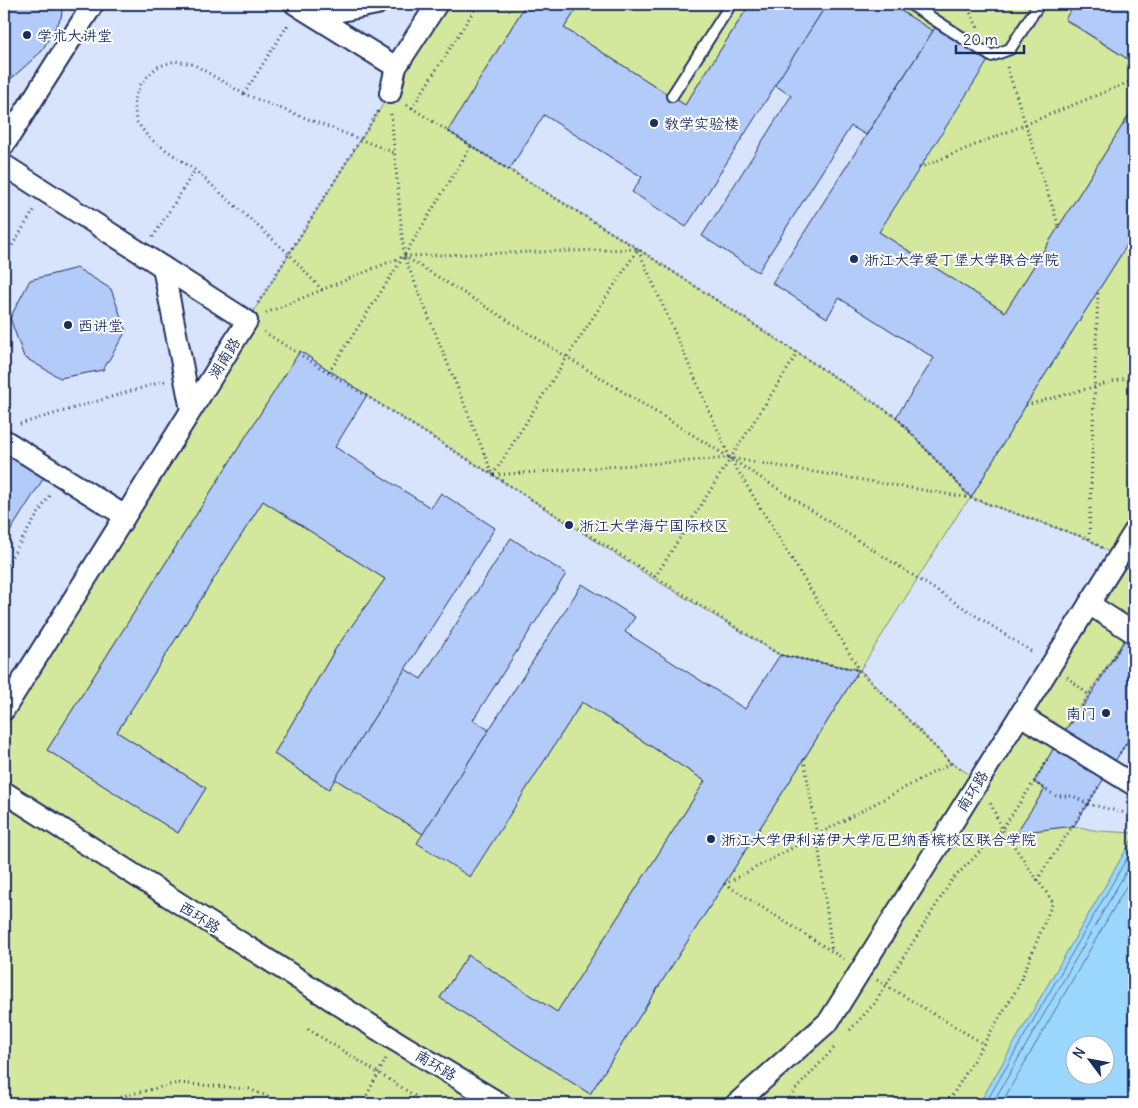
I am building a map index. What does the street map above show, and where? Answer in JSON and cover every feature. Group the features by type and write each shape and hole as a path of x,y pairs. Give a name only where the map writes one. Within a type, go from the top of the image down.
{"street":[{"path":"4,145 93,4"},
{"path":"303,9 377,4"},
{"path":"390,93 396,67 437,4"},
{"path":"303,9 396,67"},
{"path":"4,165 247,321"},
{"path":"163,267 191,410"},
{"name":"湖南路","path":"4,710 247,321"},
{"path":"8,433 61,476 125,516"},
{"name":"南环路","path":"736,1104 829,1022 1134,532"},
{"path":"1089,604 1133,632"},
{"path":"1020,715 1122,777"},
{"name":"西环路","path":"4,792 396,1041"},
{"name":"南环路","path":"396,1041 501,1104"}],"lane":[{"path":"672,96 731,4"},
{"path":"910,4 991,56 1010,49 1039,4"}],"path":[{"path":"412,108 478,4"},
{"path":"244,94 303,9"},
{"path":"1003,52 1059,227"},
{"path":"322,290 288,254 195,170 149,138 136,120 134,99 142,82 157,67 175,61 193,64 244,94 395,153"},
{"path":"920,168 1134,80"},
{"path":"390,93 471,146 638,249 896,417 971,498"},
{"path":"390,93 404,256 493,475"},
{"name":"湖南路","path":"247,321 390,93"},
{"path":"329,372 404,256 471,146"},
{"path":"143,254 195,170"},
{"path":"4,258 46,192"},
{"path":"247,321 404,256 638,249"},
{"path":"493,475 566,357 638,249"},
{"path":"638,249 730,458 859,670 951,763 979,780 1002,830 1053,902 1018,987 947,1104"},
{"path":"404,256 730,458 1052,664 1090,696"},
{"path":"1088,540 1098,291"},
{"path":"247,321 780,655 859,670"},
{"path":"655,577 797,354"},
{"path":"8,433 184,375"},
{"path":"1026,405 1134,376"},
{"path":"493,475 730,458 971,498 1088,540 1118,558"},
{"path":"4,568 61,476"},
{"path":"848,1033 874,1004 952,880 1002,830 1034,782 1059,739 1133,632"},
{"path":"1038,880 1088,804 1122,777 1134,730"},
{"path":"804,759 832,952"},
{"path":"724,884 951,763"},
{"path":"1034,782 1056,796 1073,796 1088,804 1134,815"},
{"path":"308,1029 428,1104"},
{"path":"782,1104 841,1040"},
{"path":"362,1104 396,1041"},
{"path":"102,1104 126,1095 178,1083 249,1089 287,1104"}],"shaded area":[{"name":"浙江大学海宁国际校区","path":"4,4 1134,4 1134,1104 4,1104"}],"green space":[{"path":"437,4 526,4 448,131 638,249 896,417 971,498 1026,405 1134,234 1134,625 1059,739 1034,782 1045,789 1017,832 1074,826 1098,831 1134,833 1134,836 979,1104 4,1104 4,710 390,93","holes":["299,353 654,579 780,655 859,670 590,1094 440,998 468,955 557,1012 705,781 582,702 470,876 423,834 335,779 328,789 274,754 336,648 385,579 263,501 117,732 206,788 178,833 47,750","971,498 1088,539 1118,558 979,780 951,763 860,670 962,508"]},
{"path":"580,4 750,4 685,105 564,28"},
{"path":"890,4 1075,4 1065,20 1134,63 1134,107 1005,312 879,232 938,23 933,31"}],"water":[{"path":"1134,836 1134,1104 979,1104"}],"building":[{"name":"学术大讲堂","path":"4,4 63,4 61,18 41,52 12,78 4,81"},
{"name":"教学实验楼","path":"526,4 580,4 564,28 685,105 750,4 827,4 686,227 632,192 642,177 544,115 509,170 448,131"},
{"path":"827,4 890,4 933,31 866,135 851,126 758,272 702,236 791,96 775,85"},
{"path":"1075,4 1124,4 1134,10 1134,63 1065,19"},
{"name":"浙江大学爱丁堡大学联合学院","path":"938,23 991,56 879,232 1005,312 1134,107 1134,234 1026,405 971,498 896,417 934,358 839,298 827,318 772,283"},
{"name":"西讲堂","path":"77,268 111,289 126,331 103,370 60,378 24,357 10,318 30,280"},
{"path":"300,351 367,395 335,447 431,508 441,493 495,528 329,789 274,754 336,648 385,579 263,501 117,732 206,788 178,833 47,750"},
{"path":"4,451 45,476 4,541"},
{"path":"511,538 566,574 473,720 489,730 423,834 335,779 405,669 421,679"},
{"name":"浙江大学伊利诺伊大学厄巴纳香槟校区联合学院","path":"582,584 635,617 625,632 745,709 780,655 859,670 590,1094 440,998 468,955 557,1012 705,781 582,702 470,877 417,843"},
{"name":"南门","path":"1134,625 1134,731 1074,826 1016,833 1045,789 1034,782 1059,739 1090,696"}],"place":[{"name":"学术大讲堂","path":"27,35"},
{"name":"教学实验楼","path":"654,123"},
{"name":"浙江大学爱丁堡大学联合学院","path":"854,259"},
{"name":"西讲堂","path":"68,325"},
{"name":"浙江大学海宁国际校区","path":"569,525"},
{"name":"南门","path":"1106,713"},
{"name":"浙江大学伊利诺伊大学厄巴纳香槟校区联合学院","path":"711,839"}]}
